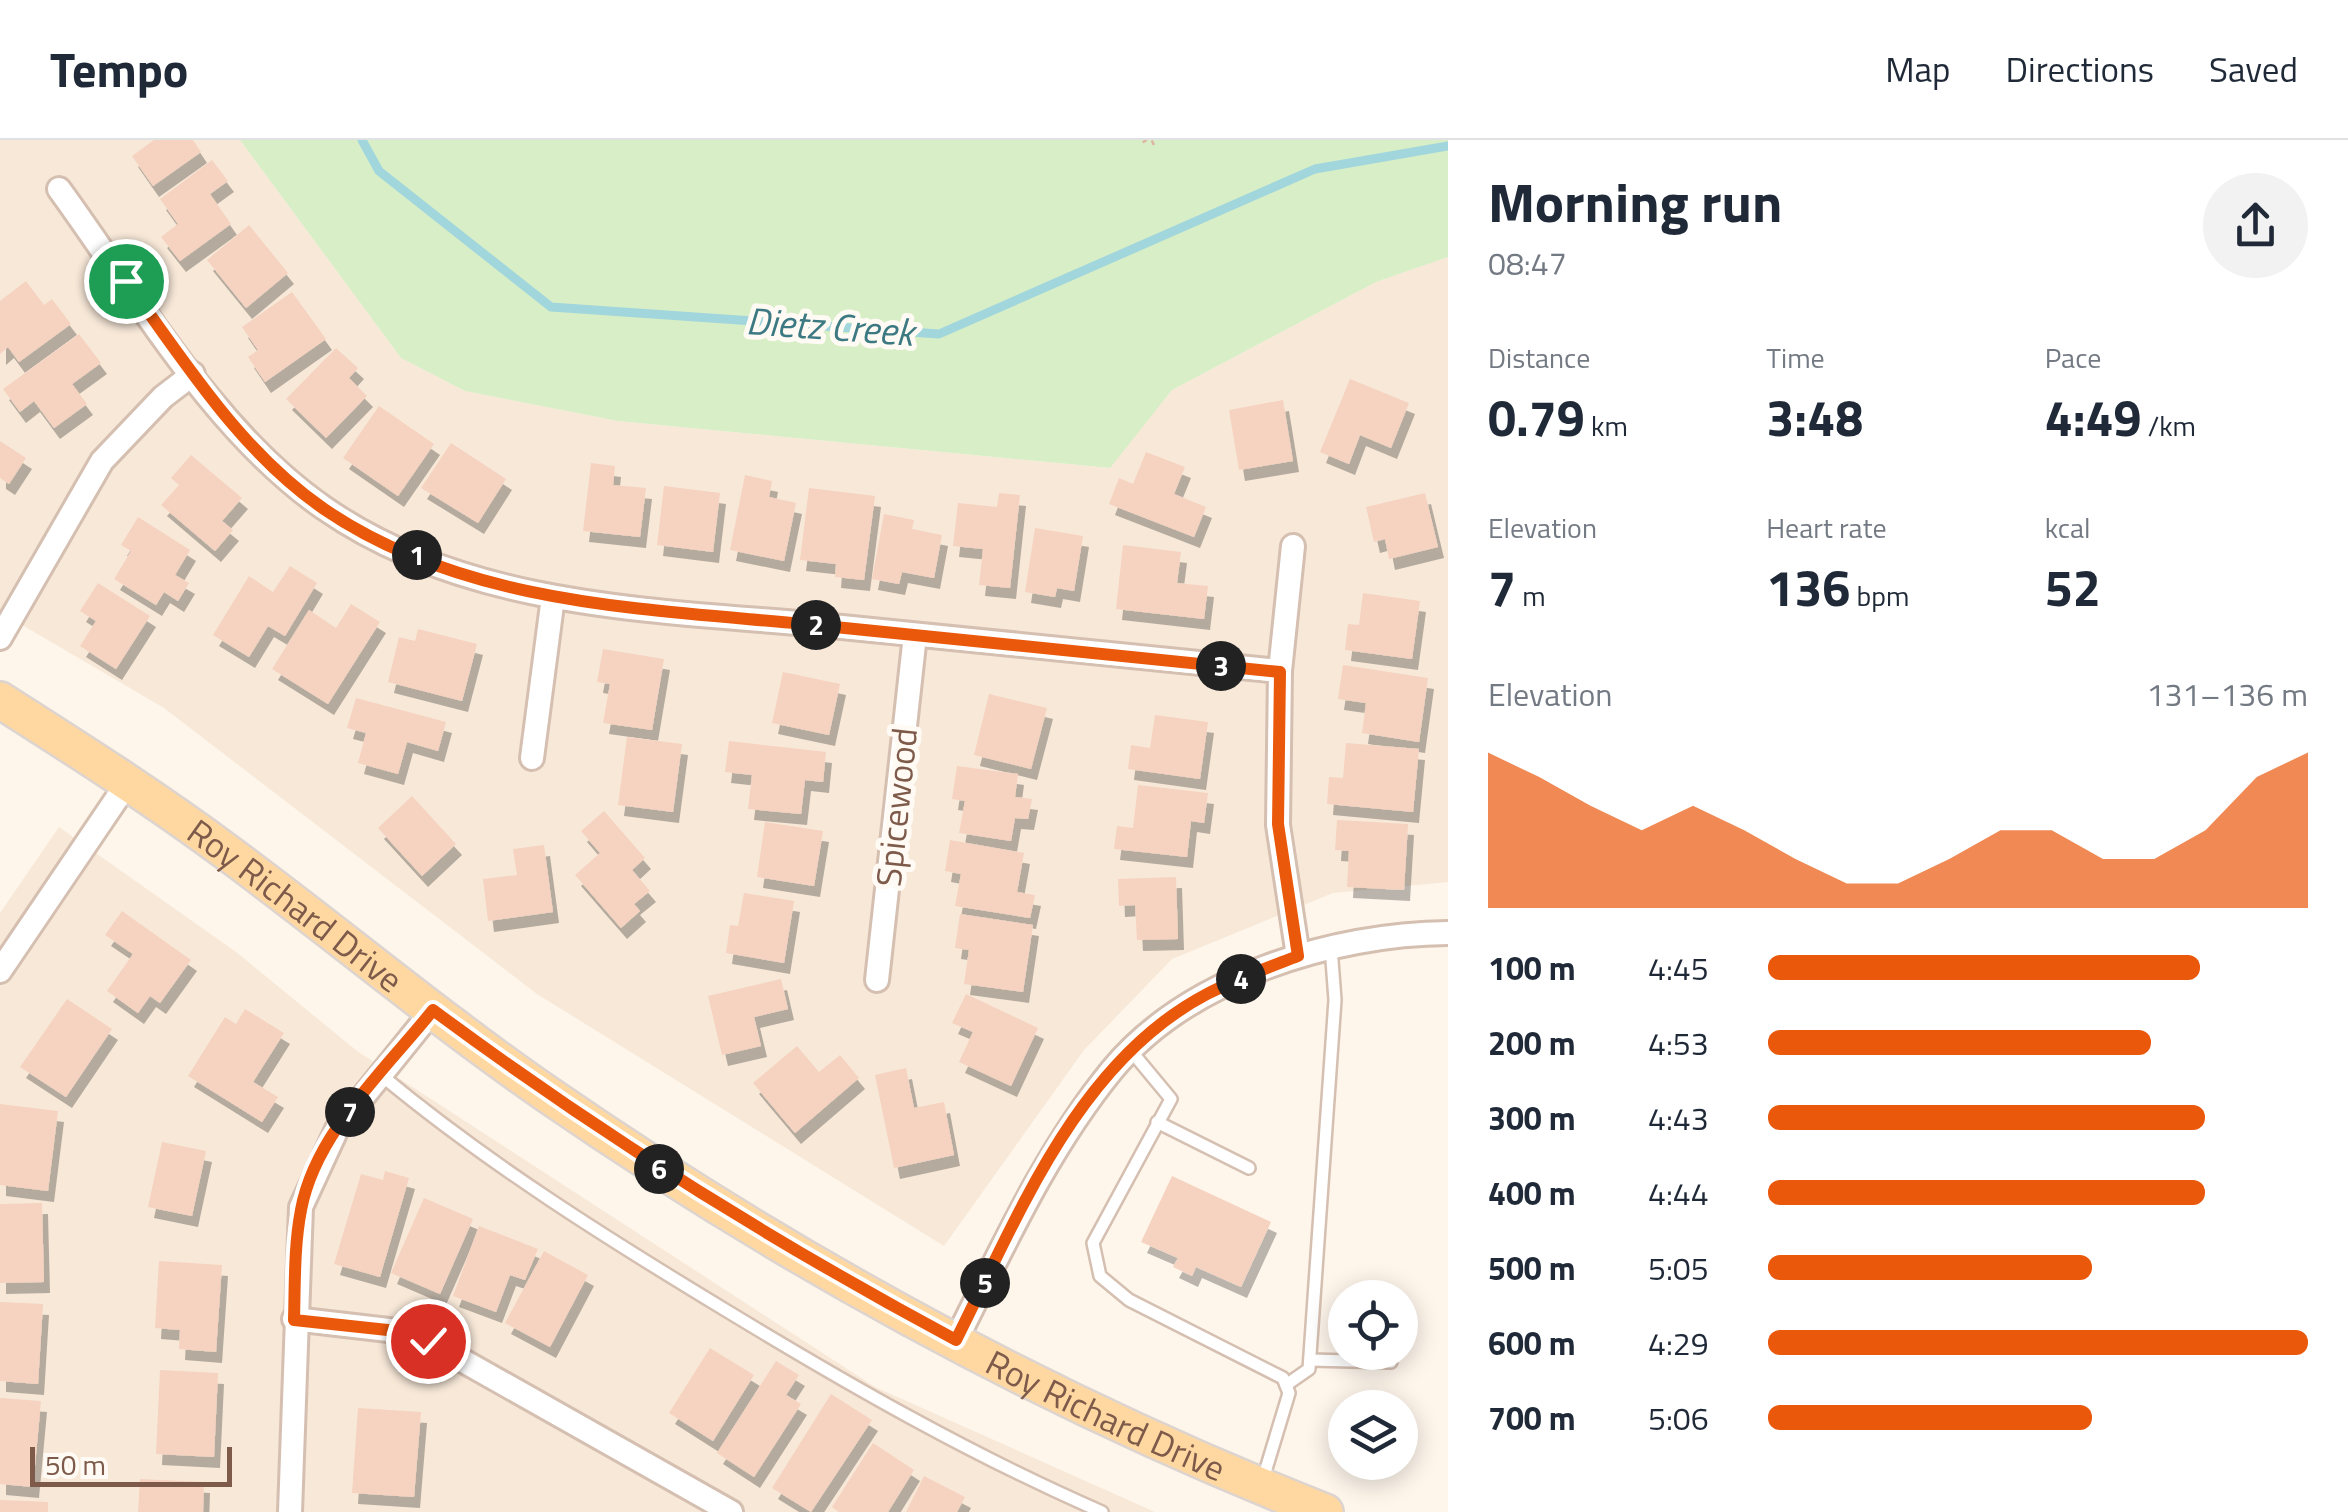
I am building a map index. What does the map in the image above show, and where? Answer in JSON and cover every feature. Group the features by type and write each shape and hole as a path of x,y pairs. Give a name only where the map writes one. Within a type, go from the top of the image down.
{"main road":[{"name":"Roy Richard Drive","path":"0,700 128,782 544,1092 758,1232 956,1340 1206,1465 1325,1512"}],"street":[{"path":"59,189 221,412 271,464 324,508 377,538 467,576 554,597 1280,672"},
{"path":"0,638 102,461 163,397 193,374"},
{"path":"1292,546 1280,672 1278,824 1298,956"},
{"path":"532,758 554,597"},
{"name":"Spicewood","path":"877,980 914,635"},
{"path":"0,971 128,782"},
{"path":"956,1340 1053,1154 1115,1066 1204,996 1298,956 1331,946 1408,934 1448,934"},
{"path":"290,1512 301,1207 336,1129 433,1010"},
{"path":"294,1320 397,1331 428,1341 719,1509"}],"lane":[{"path":"1286,1384 1310,1369 1334,1000 1331,946"},
{"path":"1132,1052 1171,1099 1093,1243 1100,1276 1129,1300 1283,1378 1289,1392 1261,1487"},
{"path":"381,1075 531,1186 882,1405 1102,1512"},
{"path":"1157,1122 1250,1168"},
{"path":"1310,1360 1328,1360"}],"path":[{"path":"1144,140 1148,145 1159,140"}],"shaded area":[{"path":"0,140 240,140 401,358 465,391 618,421 1109,468 1172,390 1376,282 1448,257 1448,882 1333,893 1172,959 1084,1050 944,1246 537,994 164,708 0,612"},
{"path":"59,827 236,952 357,1051 875,1387 1155,1512 0,1512 0,913"}],"green space":[{"path":"240,140 1448,140 1448,257 1376,282 1172,390 1110,468 618,421 465,391 401,358"}],"building":[{"path":"154,140 193,140 201,152 153,186 132,156"},
{"path":"212,160 228,181 210,194 231,224 180,261 161,237 178,224 160,199"},
{"path":"249,225 288,273 246,308 207,260"},
{"path":"26,281 44,305 52,299 71,324 19,362 8,347 0,354 0,301"},
{"path":"292,292 326,339 265,382 248,357 258,350 242,327"},
{"path":"79,334 101,363 72,384 87,404 54,428 34,401 20,412 3,389"},
{"path":"336,348 358,368 349,378 367,396 326,438 286,399"},
{"path":"1350,379 1409,403 1391,448 1360,435 1349,464 1320,452"},
{"path":"1283,400 1293,461 1239,470 1229,410"},
{"path":"379,406 434,444 398,496 343,458"},
{"path":"0,441 26,458 9,484 0,478"},
{"path":"451,443 506,479 478,523 421,488"},
{"path":"1146,452 1185,467 1174,494 1206,507 1194,537 1109,504 1119,478 1133,484"},
{"path":"191,455 242,498 222,521 233,530 215,551 161,505 179,485 171,478"},
{"path":"591,463 615,466 613,485 646,488 640,537 583,531"},
{"path":"745,475 772,481 769,497 796,503 784,561 730,550"},
{"path":"664,486 720,493 713,552 657,545"},
{"path":"809,488 875,496 864,580 835,577 836,564 800,560"},
{"path":"999,493 1020,495 1010,588 979,585 983,549 953,546 958,503 997,507"},
{"path":"1425,493 1438,547 1389,559 1385,539 1374,542 1366,507"},
{"path":"884,514 914,520 912,529 942,535 934,578 902,572 899,584 872,579"},
{"path":"138,517 190,550 175,575 189,583 178,601 164,592 156,605 114,579 131,551 121,545"},
{"path":"1035,528 1083,536 1074,591 1057,588 1055,597 1025,592"},
{"path":"1123,545 1181,552 1177,583 1208,586 1204,619 1116,609"},
{"path":"290,566 317,583 285,636 268,626 249,657 213,635 249,576 273,592"},
{"path":"98,583 150,616 116,669 80,646 96,621 80,611"},
{"path":"1363,593 1420,601 1412,659 1345,650 1348,624 1359,625"},
{"path":"351,604 380,622 328,704 272,669 309,610 336,628"},
{"path":"418,629 477,644 462,701 388,682 399,637 415,641"},
{"path":"603,649 664,659 652,730 603,723 610,684 597,682"},
{"path":"1343,665 1428,678 1419,742 1362,733 1366,703 1338,699"},
{"path":"783,672 840,684 829,735 772,723"},
{"path":"989,694 1047,708 1031,769 974,755"},
{"path":"356,698 446,722 438,751 407,742 398,774 358,763 366,733 347,728"},
{"path":"1155,715 1208,722 1200,779 1128,769 1131,745 1150,748"},
{"path":"627,737 682,744 673,812 618,805"},
{"path":"729,741 826,752 823,782 805,780 801,814 748,809 752,775 725,772"},
{"path":"1346,743 1419,749 1413,812 1327,804 1329,777 1343,778"},
{"path":"957,766 1018,774 1015,797 1032,799 1028,819 1015,818 1011,841 959,833 965,801 952,799"},
{"path":"1138,785 1208,793 1204,823 1191,821 1187,857 1114,849 1117,826 1133,828"},
{"path":"412,796 456,844 422,876 378,828"},
{"path":"604,811 645,858 632,870 650,891 634,904 640,911 621,928 575,875 600,853 581,831"},
{"path":"1337,820 1408,824 1404,890 1347,887 1349,851 1335,850"},
{"path":"765,822 823,831 814,886 757,877"},
{"path":"950,840 1024,853 1017,892 1035,895 1030,918 955,906 961,874 945,871"},
{"path":"544,845 553,912 488,921 483,879 517,875 513,849"},
{"path":"1176,877 1178,939 1137,940 1135,905 1119,906 1118,879"},
{"path":"744,893 794,901 784,963 726,953 730,925 738,926"},
{"path":"122,911 191,960 160,1003 150,996 138,1013 107,991 133,954 105,935"},
{"path":"960,914 1033,925 1023,992 964,984 969,950 955,948"},
{"path":"781,979 788,1009 754,1017 761,1046 722,1055 708,996"},
{"path":"966,994 1038,1028 1011,1086 959,1062 973,1032 952,1023"},
{"path":"67,999 112,1029 66,1097 20,1067"},
{"path":"245,1009 284,1033 253,1082 278,1097 262,1122 188,1076 225,1017 236,1024"},
{"path":"797,1046 819,1072 840,1055 859,1078 795,1133 753,1083"},
{"path":"906,1068 914,1108 944,1102 954,1155 894,1168 875,1075"},
{"path":"0,1104 58,1111 48,1191 0,1185"},
{"path":"162,1142 206,1151 192,1216 148,1207"},
{"path":"385,1171 409,1178 380,1277 334,1264 361,1174 383,1180"},
{"path":"1172,1176 1271,1222 1241,1287 1196,1267 1192,1276 1173,1267 1178,1258 1141,1242"},
{"path":"424,1198 473,1219 440,1294 391,1273"},
{"path":"42,1203 44,1282 0,1283 0,1204"},
{"path":"479,1226 538,1249 525,1280 510,1275 496,1312 453,1296"},
{"path":"544,1251 588,1275 550,1347 505,1323"},
{"path":"159,1261 222,1265 216,1352 179,1349 180,1330 155,1328"},
{"path":"0,1302 43,1304 38,1384 0,1381"},
{"path":"710,1348 754,1375 713,1441 669,1413"},
{"path":"776,1361 799,1375 786,1395 801,1404 754,1477 717,1453"},
{"path":"160,1370 218,1373 214,1457 156,1454"},
{"path":"831,1394 872,1420 811,1512 772,1488"},
{"path":"0,1398 41,1401 33,1487 0,1484"},
{"path":"358,1408 421,1412 414,1497 352,1493"},
{"path":"873,1443 914,1470 888,1512 839,1512 832,1507"},
{"path":"924,1476 965,1497 957,1512 906,1512"},
{"path":"140,1479 204,1482 203,1512 138,1512"},
{"path":"0,1500 48,1502 48,1512 0,1512"}],"waterway":[{"name":"Dietz Creek","path":"362,140 379,171 551,307 939,334 1315,169 1448,146"}],"route":[{"path":"126,281 221,412 271,464 324,508 377,538 467,576 593,602 1280,672 1278,824 1298,956 1204,996 1115,1066 1070,1126 1036,1182 956,1340 758,1232 544,1092 433,1010 336,1129 322,1158 301,1207 294,1320 397,1331 428,1341"}]}
